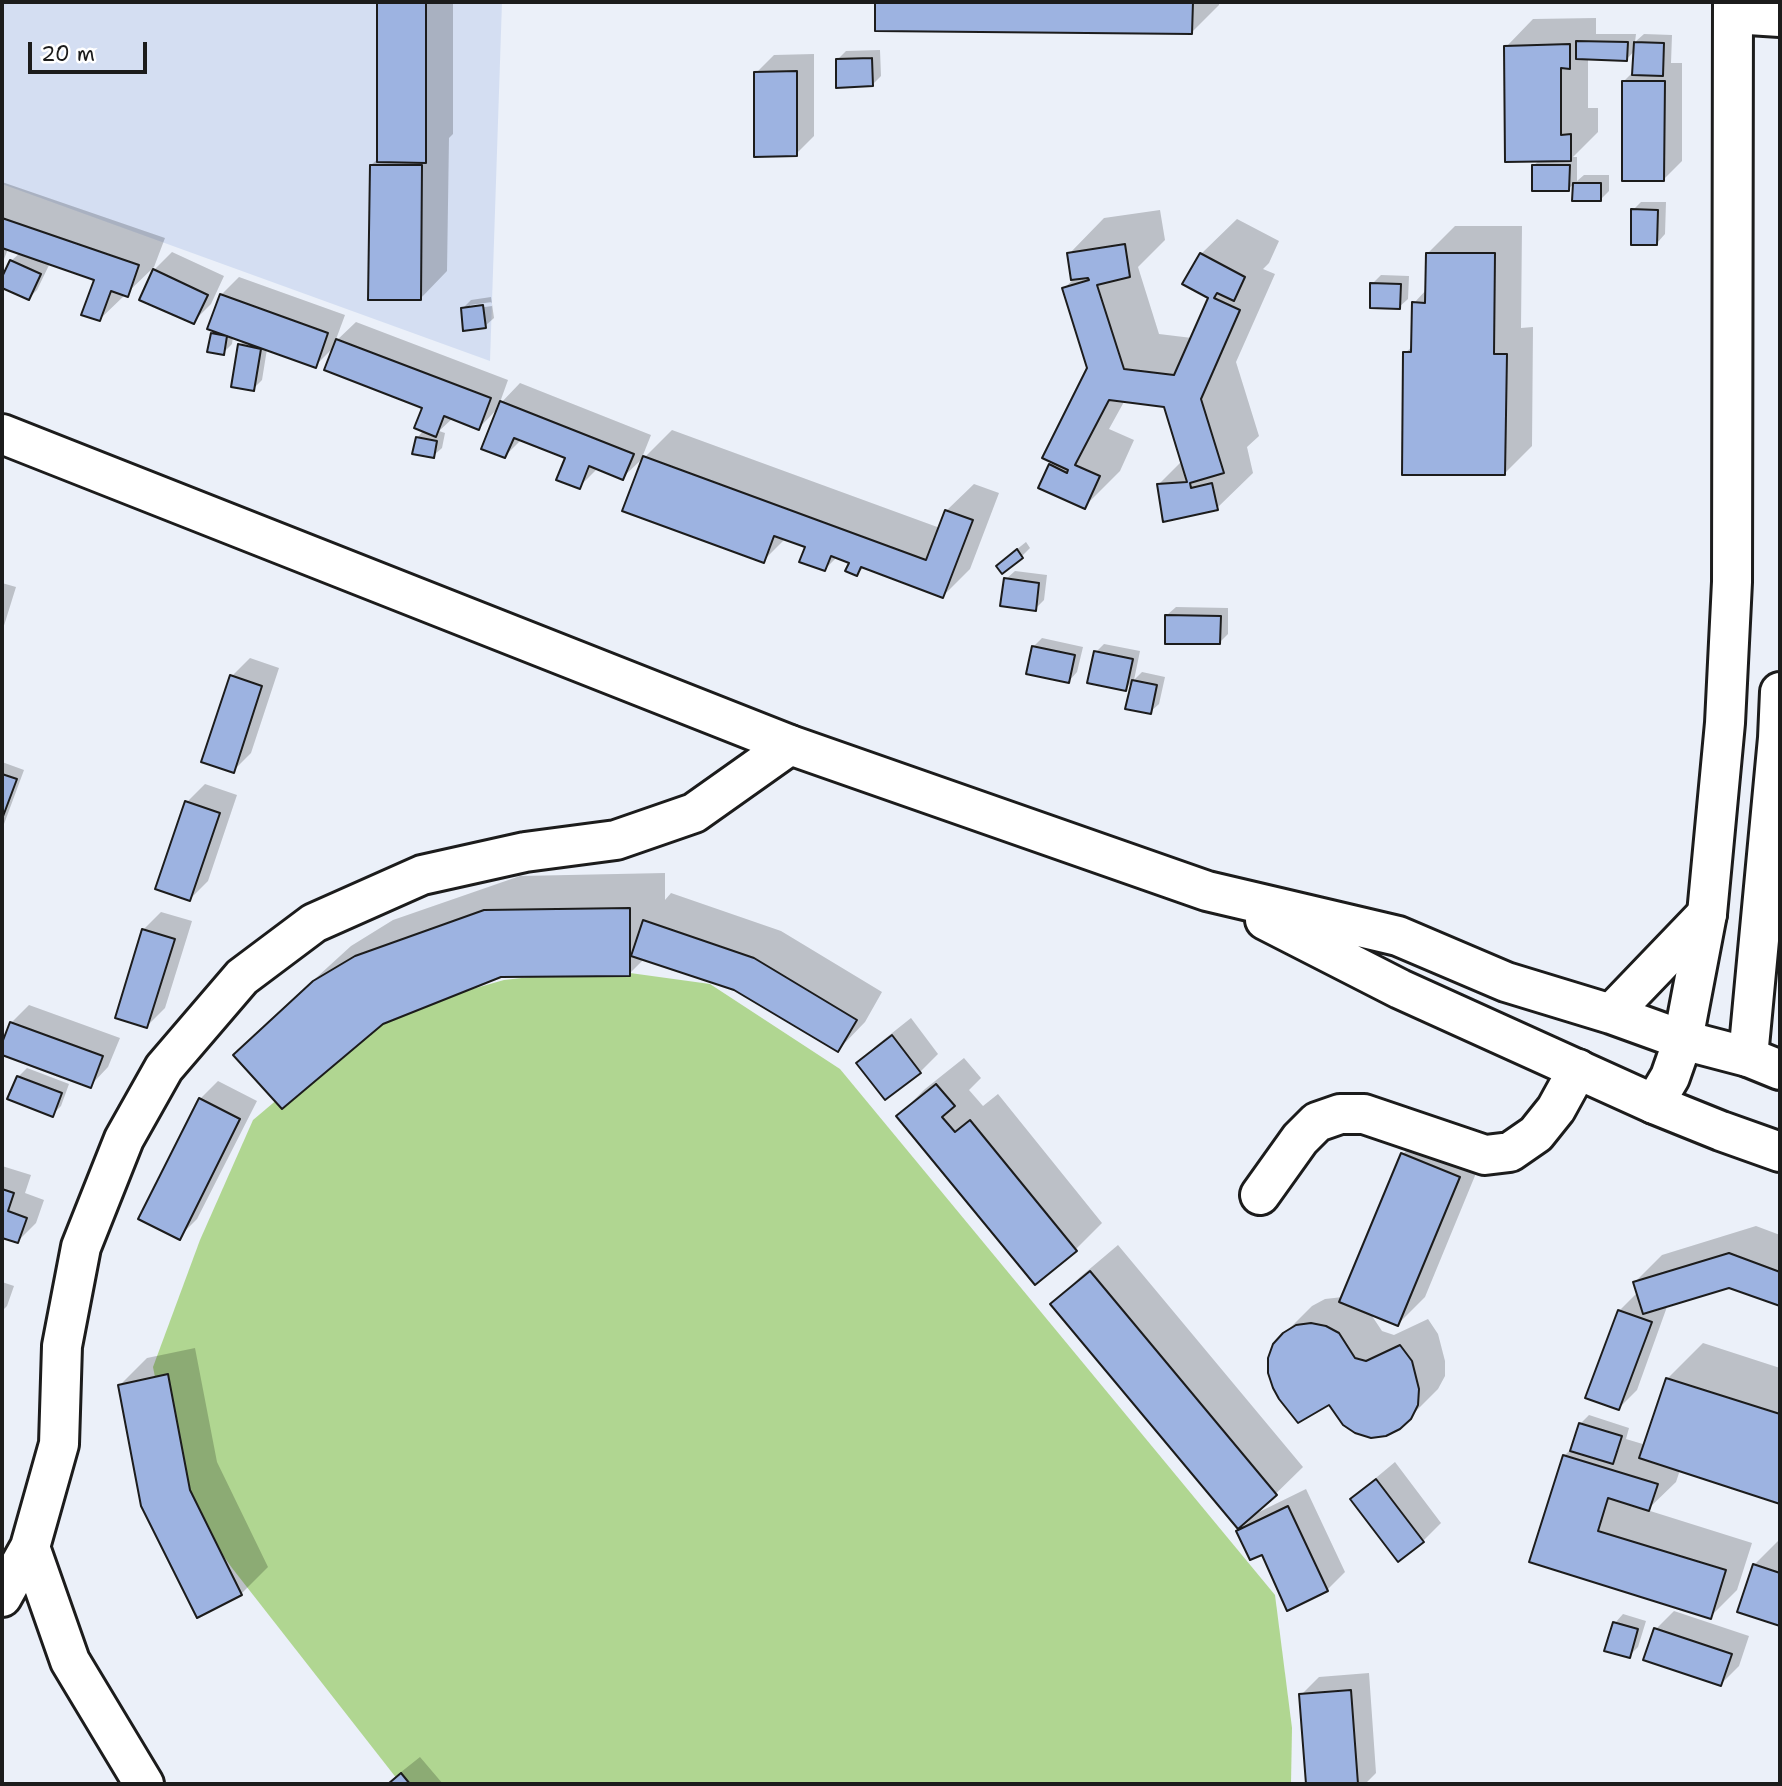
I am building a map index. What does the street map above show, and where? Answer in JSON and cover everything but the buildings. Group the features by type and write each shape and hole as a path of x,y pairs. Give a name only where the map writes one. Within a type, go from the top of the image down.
{"main road":[{"path":"1654,1104 1670,1077 1683,1040 1707,914 1725,723 1732,582 1733,8 1780,17"},
{"path":"2,434 790,745 1207,891 1398,936 1506,982 1764,1064 1780,692"},
{"path":"2,1597 30,1547 60,1444 62,1346 81,1247 124,1139 164,1068 242,977 314,923 422,876 525,852 616,840 694,813 790,745"},
{"path":"1207,891 1400,989 1654,1104 1780,1152"},
{"path":"1611,1014 1707,914"},
{"path":"1259,1195 1300,1139 1318,1122 1340,1114 1364,1114 1485,1156 1510,1152 1536,1134 1556,1109 1578,1069"},
{"path":"30,1547 71,1661 144,1784"}],"shaded area":[{"path":"2,2 502,2 490,361 2,184"}],"green space":[{"path":"601,969 710,984 840,1069 1275,1595 1292,1728 1291,1784 401,1784 232,1568 177,1490 153,1367 200,1240 253,1120 375,1017 504,980"}]}
